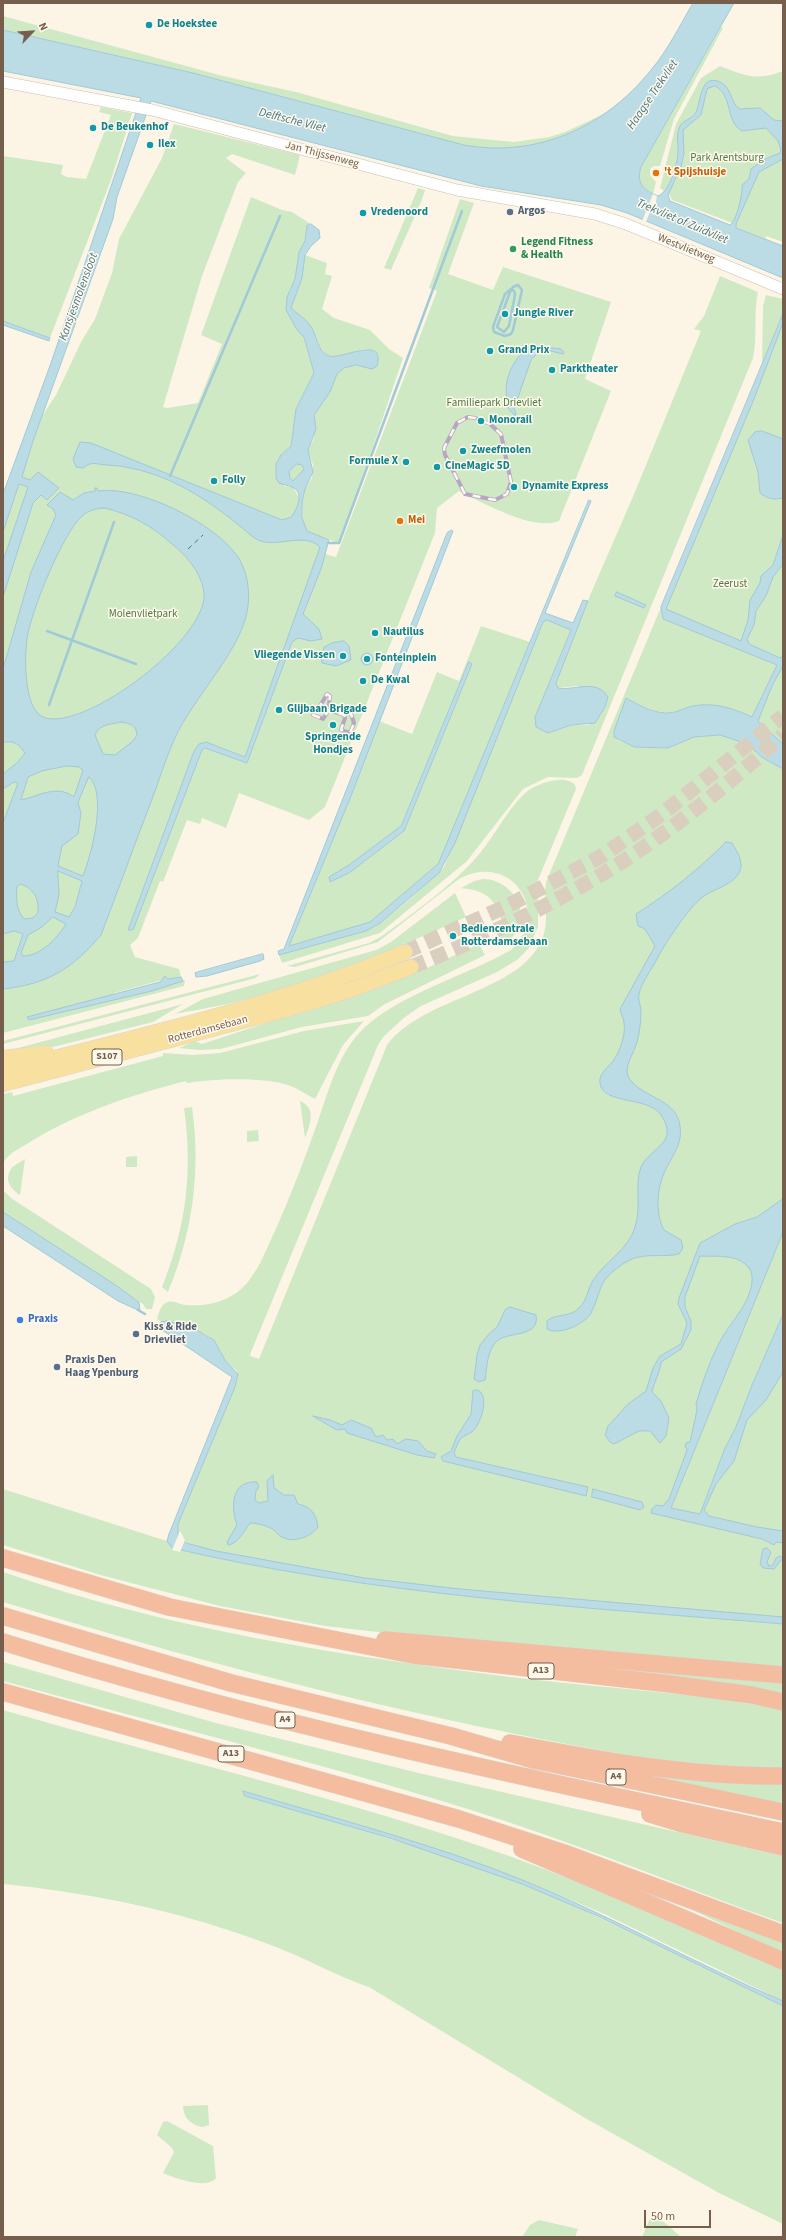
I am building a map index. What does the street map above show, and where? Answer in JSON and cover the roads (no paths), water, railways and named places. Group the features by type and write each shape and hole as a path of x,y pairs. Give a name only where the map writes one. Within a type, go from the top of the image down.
{"highway":[{"name":"A13","path":"3,1558 169,1606 300,1634 413,1655 670,1684 752,1695 783,1702"},
{"name":"A4","path":"3,1616 231,1682 451,1736 534,1760 783,1812"},
{"path":"300,1634 783,1675"},
{"name":"A4","path":"3,1642 208,1700 331,1732 570,1788 783,1832"},
{"name":"A13","path":"3,1692 459,1819 564,1853 783,1934"},
{"path":"451,1736 503,1741 674,1769 759,1776 783,1776"},
{"name":"A4","path":"570,1788 683,1824 783,1847"},
{"name":"A13","path":"459,1819 561,1867 783,1962"}],"main road":[{"name":"Rotterdamsebaan","path":"3,1071 285,996 405,952"},
{"name":"Rotterdamsebaan","path":"3,1084 288,1009 350,990 411,967"},
{"name":"S107","path":"3,1058 41,1052 64,1055"}],"street":[{"name":"Jan Thijssenweg","path":"3,82 135,106 415,180 457,190 595,214 641,230"},
{"name":"Westvlietweg","path":"641,230 783,289"},
{"name":"Westvlietweg","path":"732,268 758,287 783,295"}],"water":[{"path":"693,3 734,3 641,167 639,177 640,182 648,191 658,196 666,189 670,183 677,162 678,135 680,126 683,122 695,114 702,90 709,81 713,80 724,84 727,87 734,103 740,109 760,108 774,120 783,121 783,159 759,172 736,224 736,228 783,246 783,278 627,213 601,205 481,186 151,101 117,197 113,219 33,441 22,477 30,480 38,472 59,488 47,500 41,495 33,503 3,597 3,561 28,487 19,484 3,532 3,494 51,363 141,98 3,71 3,30 193,73 464,145 491,148 518,147 544,142 568,134 613,108 633,90 651,70 668,46","holes":["715,86 721,90 727,101 733,121 737,127 742,131 766,128 778,141 781,150 780,153 763,160 751,169 749,179 742,185 742,194 739,206 735,218 730,225 670,201 668,195 681,167 684,153 683,130 701,115 707,89"]},
{"path":"311,224 319,230 320,238 311,246 305,255 302,278 291,308 310,325 322,351 325,354 335,356 361,350 369,350 375,352 378,357 377,366 372,369 356,365 344,368 337,374 330,392 314,415 316,429 308,450 313,472 305,489 302,502 302,518 307,531 329,540 321,569 303,614 319,629 322,639 311,641 298,638 292,642 247,763 205,748 202,750 133,930 128,930 194,751 199,744 206,742 245,757 320,547 313,542 305,540 278,542 261,541 253,537 204,499 168,480 129,468 95,464 90,464 83,468 76,467 73,459 80,442 91,443 282,520 291,517 296,510 299,501 298,493 296,489 279,483 276,478 276,464 281,455 291,446 296,409 314,373 304,337 297,330 286,310 287,297 295,279 299,252 305,241 307,226","holes":["297,464 302,465 304,469 293,481 290,478 289,472"]},
{"path":"783,314 783,323 754,399 666,609 741,641 748,620 750,600 760,583 761,576 773,565 783,535 783,564 773,577 766,596 756,611 754,625 747,639 749,644 780,658 783,656 783,666 772,686 758,721 783,744 783,769 763,758 747,744 720,735 694,737 668,748 634,747 614,737 614,731 626,698 645,708 666,713 697,705 714,705 730,708 752,717 777,665 663,619 661,607"},
{"path":"3,321 50,338 49,341 3,325"},
{"path":"538,346 561,349 564,352 563,354 551,351 539,352 531,360 514,409 516,413 515,416 508,408 510,405 506,388 511,369 522,353 530,348"},
{"path":"762,431 783,439 783,498 777,499 766,497 760,493 758,472 748,440 755,432"},
{"path":"95,488 97,488 98,491 115,491 134,494 154,500 194,520 212,532 227,544 238,557 244,568 249,593 248,606 244,622 228,656 182,724 174,740 101,935 80,957 58,973 33,983 3,989 3,962 14,961 23,934 14,931 3,934 3,823 18,783 14,782 3,789 3,774 18,762 25,753 13,742 3,743 3,669 31,572 56,515 53,509 47,505 60,492 73,500 84,493 95,491","holes":["104,508 132,517 149,526 178,549 193,566 203,586 204,593 200,612 187,633 167,655 116,695 89,709 65,718 46,718 38,714 31,702 28,690 26,658 27,639 30,626 48,574 66,539 82,516 95,509","122,722 130,724 136,729 137,735 133,741 115,755 103,754 95,735 97,731 106,725","67,766 79,767 83,770 74,797 68,793 55,791 21,800 28,777 42,771","89,777 95,785 98,810 90,854 83,876 58,866 62,846 78,834 81,813 78,803","58,871 82,881 75,907 69,917 55,912 59,895","21,884 26,886 35,895 38,903 38,913 33,918 24,919 19,912 17,887","53,917 66,924 54,940 48,945 36,953 23,956 21,953 28,935 42,927"]},
{"path":"589,500 591,501 545,613 573,623 583,600 588,601 556,683 558,688 585,686 598,688 603,691 608,697 605,707 595,723 571,725 548,733 536,727 535,717 571,630 547,620 543,622 455,843 439,873 379,924 366,931 279,955 278,951 284,949 447,533 451,530 453,531 351,796 289,946 370,922 438,864"},
{"path":"617,592 646,605 644,608 615,596"},
{"path":"344,641 349,646 351,660 336,666 322,663 321,659 324,647 332,643"},
{"name":"Fonteinplein","path":"369,653 372,654 372,664 365,665 362,664 361,657 362,654"},
{"path":"469,662 472,664 404,831 349,873 330,882 329,877 349,865 401,826"},
{"path":"726,842 732,843 739,855 741,863 740,872 726,885 704,896 698,901 684,917 647,976 640,990 640,1026 638,1038 627,1072 631,1081 645,1092 667,1105 678,1117 681,1132 680,1139 662,1178 658,1208 664,1230 681,1240 683,1248 679,1254 634,1258 618,1267 604,1281 593,1309 588,1317 578,1325 571,1328 552,1331 547,1329 547,1321 554,1317 571,1313 579,1308 584,1301 593,1280 628,1241 637,1219 638,1181 641,1167 645,1160 662,1144 667,1133 666,1125 661,1115 655,1109 647,1105 609,1095 603,1090 600,1083 601,1076 615,1058 622,1042 624,1020 620,1009 655,946 645,929 638,926 636,914 683,881"},
{"path":"263,954 264,959 260,961 207,976 196,977 195,973"},
{"path":"165,976 168,979 181,977 183,981 152,991 29,1020 27,1017 160,982"},
{"path":"783,1199 783,1232 671,1508 700,1514 725,1448 736,1427 752,1385 783,1314 783,1372 766,1400 747,1420 734,1461 716,1484 704,1510 709,1516 757,1527 783,1531 783,1543 776,1542 774,1545 762,1539 651,1513 652,1509 656,1505 663,1506 669,1499 687,1450 685,1446 686,1443 690,1442 697,1410 696,1404 701,1386 723,1336 740,1312 748,1297 752,1275 749,1268 744,1263 739,1260 726,1257 700,1256 685,1297 685,1307 691,1321 691,1330 681,1349 661,1362 652,1392 661,1401 669,1418 666,1436 660,1443 650,1431 639,1431 614,1444 610,1442 605,1435 608,1426 628,1404 646,1391 653,1368 660,1356 681,1344 687,1323 678,1304 679,1298 700,1243 735,1224 757,1217"},
{"path":"3,1212 114,1284 139,1302 140,1311 118,1301 3,1226"},
{"path":"510,1307 536,1315 536,1322 529,1331 502,1338 497,1341 489,1354 485,1380 479,1382 474,1379 477,1355 480,1345 497,1327 505,1310"},
{"path":"168,1321 193,1328 214,1340 225,1360 238,1374 235,1387 178,1524 178,1534 186,1543 216,1551 365,1578 460,1589 783,1617 783,1624 553,1605 400,1588 248,1564 172,1548 167,1541 169,1534 232,1377 156,1326 161,1322"},
{"path":"478,1390 482,1393 484,1403 482,1415 474,1430 462,1437 460,1440 454,1453 456,1457 588,1487 586,1496 443,1461 441,1457 451,1451 457,1436 471,1414 473,1391"},
{"path":"313,1416 330,1420 342,1425 351,1420 371,1428 376,1437 383,1435 387,1440 393,1439 397,1444 406,1439 418,1441 427,1451 436,1454 434,1458 417,1455 347,1433 345,1429 337,1430"},
{"path":"273,1475 274,1488 284,1495 294,1495 298,1504 310,1509 316,1518 318,1527 308,1536 293,1540 279,1535 269,1527 250,1523 238,1540 228,1545 227,1542 237,1525 234,1503 238,1490 242,1485 249,1482 257,1482 259,1487 256,1491 255,1500 259,1503 268,1501 267,1481"},
{"path":"593,1489 642,1502 644,1507 640,1510 592,1497"},
{"path":"767,1548 771,1552 767,1562 769,1566 773,1565 776,1558 780,1556 783,1558 774,1569 763,1568 760,1564 763,1549"},
{"path":"243,1791 456,1855 525,1881 558,1895 718,1972 783,2001 783,2006 600,1917 522,1884 390,1838 245,1796"}],"waterway":[{"path":"328,543 339,543 462,211"},
{"path":"170,476 280,216"},
{"name":"Jungle River","path":"513,287 510,292 497,327 504,332 509,326 515,295 514,291 512,290 511,289 505,294 493,327 494,332 505,336 511,334 513,330 522,290 518,285 513,287"},
{"path":"49,705 114,522"},
{"path":"47,631 136,664"},
{"path":"138,1310 145,1314"}],"tunnel":[{"path":"405,952 507,906 600,857 662,814 783,716"},
{"path":"411,967 459,947 530,914 624,861 648,845 694,810 783,735"}],"railway":[{"path":"468,417 490,424 501,434 511,482 507,494 495,500 465,494 445,455 444,448 457,423 468,417"},
{"path":"327,694 330,696 329,705 351,714 354,723 350,733 341,730 345,718 344,715 329,710 323,719 313,715 314,708 320,706 327,694"}],"place":[{"name":"De Hoekstee","path":"149,25"},
{"name":"De Beukenhof","path":"93,128"},
{"name":"Ilex","path":"150,145"},
{"name":"'t Spijshuisje","path":"656,173"},
{"name":"Argos","path":"510,212"},
{"name":"Vredenoord","path":"363,213"},
{"name":"Legend Fitness & Health","path":"513,249"},
{"name":"Jungle River","path":"505,314"},
{"name":"Grand Prix","path":"490,351"},
{"name":"Parktheater","path":"552,370"},
{"name":"Monorail","path":"481,421"},
{"name":"Zweefmolen","path":"463,451"},
{"name":"Formule X","path":"406,462"},
{"name":"CineMagic 5D","path":"437,467"},
{"name":"Folly","path":"214,481"},
{"name":"Dynamite Express","path":"514,487"},
{"name":"Mei","path":"400,521"},
{"name":"Nautilus","path":"375,633"},
{"name":"Vliegende Vissen","path":"343,656"},
{"name":"Fonteinplein","path":"367,659"},
{"name":"De Kwal","path":"363,681"},
{"name":"Glijbaan Brigade","path":"279,710"},
{"name":"Springende Hondjes","path":"333,725"},
{"name":"Bediencentrale Rotterdamsebaan","path":"453,936"},
{"name":"Praxis","path":"20,1320"},
{"name":"Kiss & Ride Drievliet","path":"136,1334"},
{"name":"Praxis Den Haag Ypenburg","path":"57,1367"}],"water label":[{"name":"Haagse Trekvliet","path":"653,95"},
{"name":"Delftsche Vliet","path":"292,121"},
{"name":"Trekvliet of Zuidvliet","path":"682,222"},
{"name":"Kansjesmolensloot","path":"79,297"}],"park label":[{"name":"Park Arentsburg","path":"727,159"},
{"name":"Familiepark Drievliet","path":"494,404"},
{"name":"Zeerust","path":"730,585"},
{"name":"Molenvlietpark","path":"143,615"}]}
